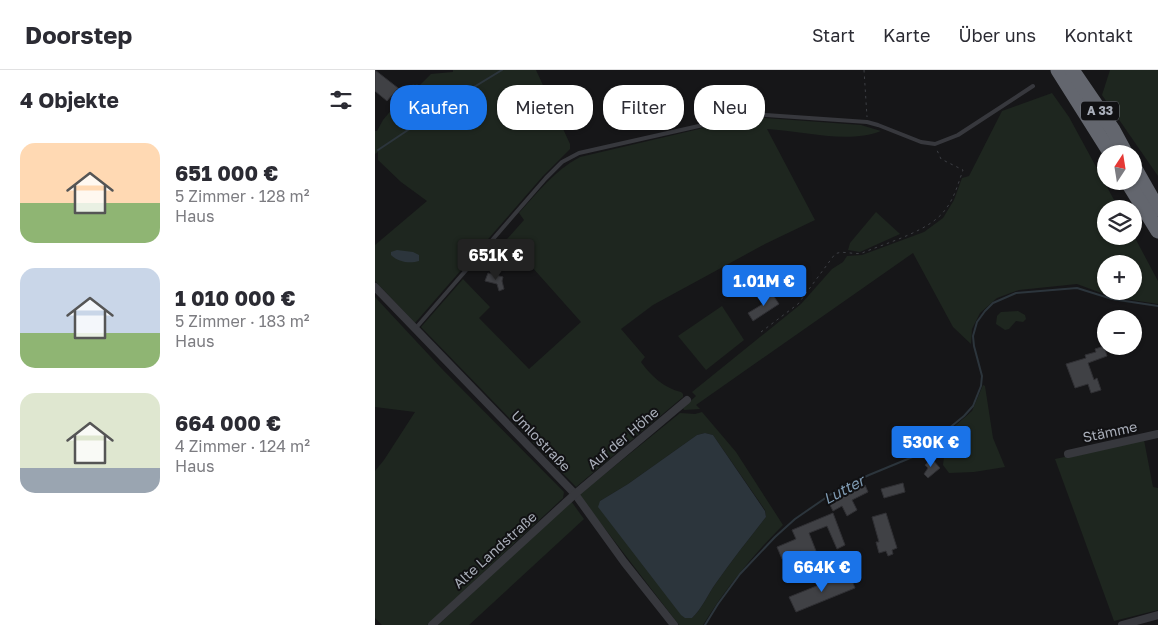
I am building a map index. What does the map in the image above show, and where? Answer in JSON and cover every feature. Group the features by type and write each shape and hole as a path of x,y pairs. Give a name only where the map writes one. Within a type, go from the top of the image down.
{"highway":[{"name":"A 33","path":"1058,70 1105,145"},
{"name":"A 33","path":"1073,70 1120,145"},
{"path":"1143,183 1158,209"},
{"path":"1133,190 1158,231"}],"street":[{"name":"Umlostraße","path":"375,287 575,494 624,562 674,625"},
{"name":"Auf der Höhe","path":"575,494 687,400"},
{"name":"Stämme","path":"1067,454 1158,434"},
{"name":"Alte Landstraße","path":"432,625 575,494"},
{"path":"1122,625 1158,615"}],"lane":[{"path":"415,329 545,178 562,162 579,153 752,114 867,122 878,124 921,142 935,144 958,135 1033,86"}],"path":[{"path":"863,70 867,122"},
{"path":"761,332 798,304 835,254 839,252 862,253 921,229 940,216 951,200 963,170 941,159 935,144"}],"shaded area":[{"path":"453,70 536,70 543,85 497,85 497,130 564,130 570,144 570,149 543,176 415,323 375,281 375,245 427,201 401,182 378,160 378,152 375,154 375,131 377,131 390,112 390,130 487,130 487,85 420,85 431,74 453,72"},
{"path":"1110,70 1158,70 1158,176 1143,154 1143,145 1137,145 1102,95"},
{"path":"1052,93 1069,117 1097,169 1097,190 1109,190 1114,200 1097,200 1097,245 1139,245 1158,281 1158,304 1132,300 1142,300 1142,255 1097,255 1097,291 1077,284 1019,290 997,298 980,313 972,329 971,344 953,327 913,253 696,405 700,409 684,410 683,408 696,396 692,392 801,304 832,269 843,262 847,256 862,255 924,232 943,218 954,200 962,178 969,176 1002,111"},
{"path":"765,118 861,125 881,131 868,135 840,137 767,129 815,220 765,244 653,305 621,329 645,357 641,362 649,372 658,381 681,392 683,397 576,487 421,327 463,279 490,307 479,318 529,369 581,322 507,239 524,220 519,213 540,189 563,168 580,157 695,130 765,130"},
{"path":"876,212 900,234 860,252 848,250 850,243"},
{"path":"397,250 413,252 419,255 419,261 408,262 397,259 391,255 391,252"},
{"path":"375,297 442,369 564,492 563,498 427,625 382,625 375,618 375,471 415,412 375,407"},
{"path":"722,306 744,340 706,370 678,336"},
{"path":"1018,311 1025,315 1026,319 1023,322 1016,321 1009,329 1005,330 996,324 997,316 1001,312"},
{"path":"983,385 985,386 993,438 1005,467 974,472 949,473 943,465 947,433 972,411"},
{"path":"702,412 736,452 783,525 740,573 703,625 679,625 579,495 680,413 695,414","holes":["705,433 713,435 765,510 766,517 728,566 692,618 600,501 628,484 697,435"]},
{"path":"705,433 713,435 765,511 766,517 722,574 696,614 692,618 685,618 598,507 600,501 628,484 697,435"},
{"path":"1144,440 1153,487 1158,488 1158,610 1114,621 1055,459"},
{"path":"571,501 584,519 469,625 438,625"}],"building":[{"path":"375,70 394,85 390,85 390,97 387,101 375,91"},
{"path":"488,273 503,277 504,289 499,291 497,284 485,281"},
{"path":"771,292 779,304 753,321 748,313 763,304 760,299"},
{"path":"1097,348 1097,355 1107,356 1088,363 1094,380 1097,378 1101,390 1091,393 1088,384 1075,388 1066,364 1086,358 1085,355 1096,352 1095,349"},
{"path":"932,459 940,468 928,478 924,474 928,468 925,465"},
{"path":"903,483 905,492 884,498 881,489"},
{"path":"865,485 868,492 852,500 857,510 847,516 842,506 833,511 829,503"},
{"path":"833,513 845,545 837,549 827,526 809,533 823,569 810,575 801,551 782,559 777,547 796,539 792,530"},
{"path":"886,513 897,548 892,550 893,554 888,556 886,551 879,553 876,542 879,542 872,517"},
{"path":"849,573 855,588 796,612 789,597"}],"waterway":[{"path":"378,150 502,70"},
{"name":"Lutter","path":"705,625 740,574 795,519 837,490 915,456 964,416 973,406 981,386 982,376 973,336 977,322 993,303 1016,293 1077,288 1112,299 1158,306"}]}
